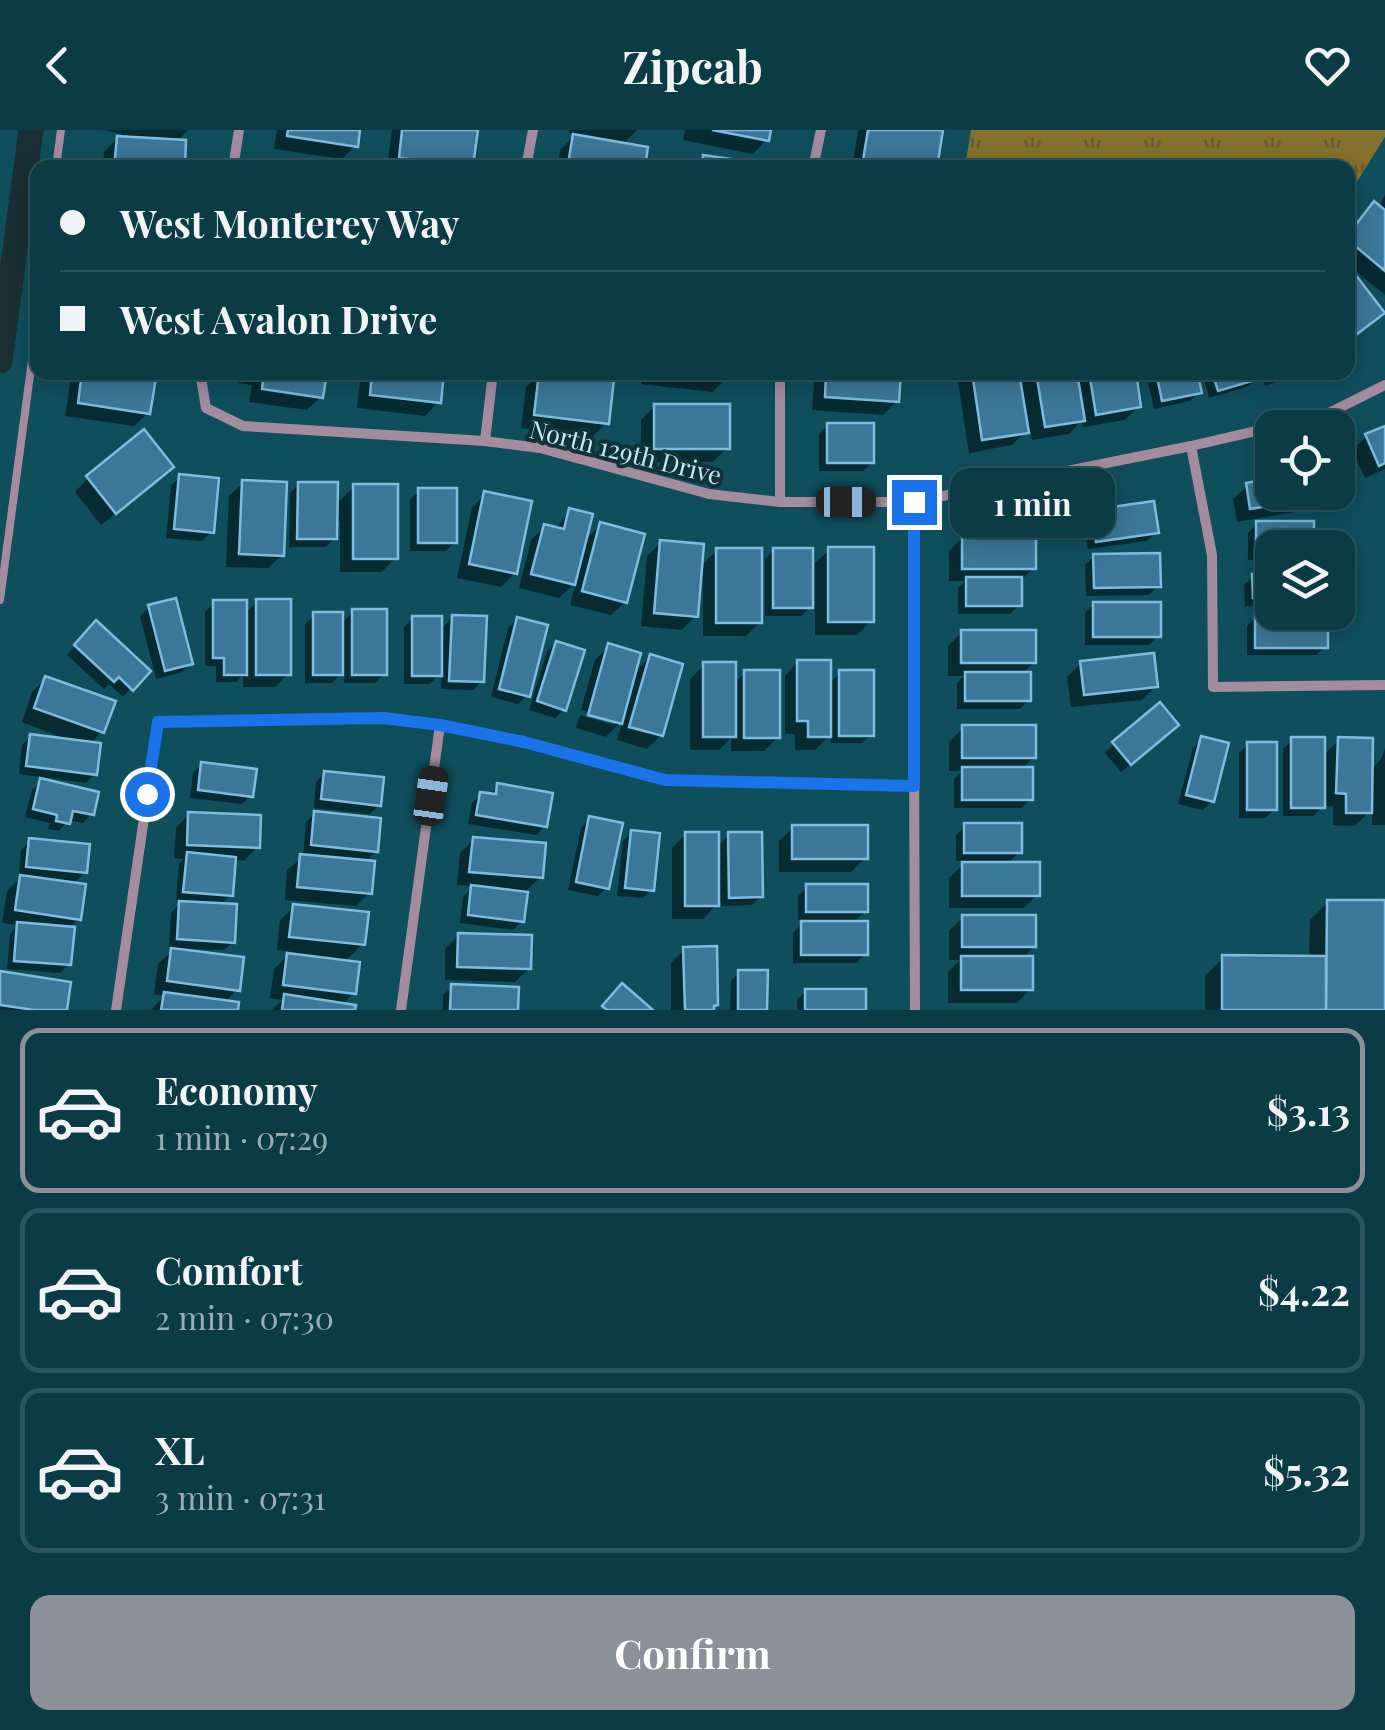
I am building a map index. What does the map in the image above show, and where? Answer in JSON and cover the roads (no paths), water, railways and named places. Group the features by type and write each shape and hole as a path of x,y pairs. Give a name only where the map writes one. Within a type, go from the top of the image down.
{"street":[{"path":"234,160 239,130"},
{"path":"527,160 532,130"},
{"path":"814,160 822,130"},
{"name":"North 129th Drive","path":"201,380 206,408 243,426 540,448 709,494 780,502 914,502 1324,415 1385,385"},
{"path":"485,441 492,380"},
{"path":"780,380 780,502"},
{"path":"1191,446 1212,555 1214,688 1385,685"},
{"path":"914,502 915,1010"},
{"path":"116,1010 158,722 383,718 524,742 665,780 914,786"},
{"path":"402,1010 440,725"}],"lane":[{"path":"57,160 61,130"},
{"path":"0,600 30,375"}],"waterway":[{"path":"0,361 31,130"}]}
